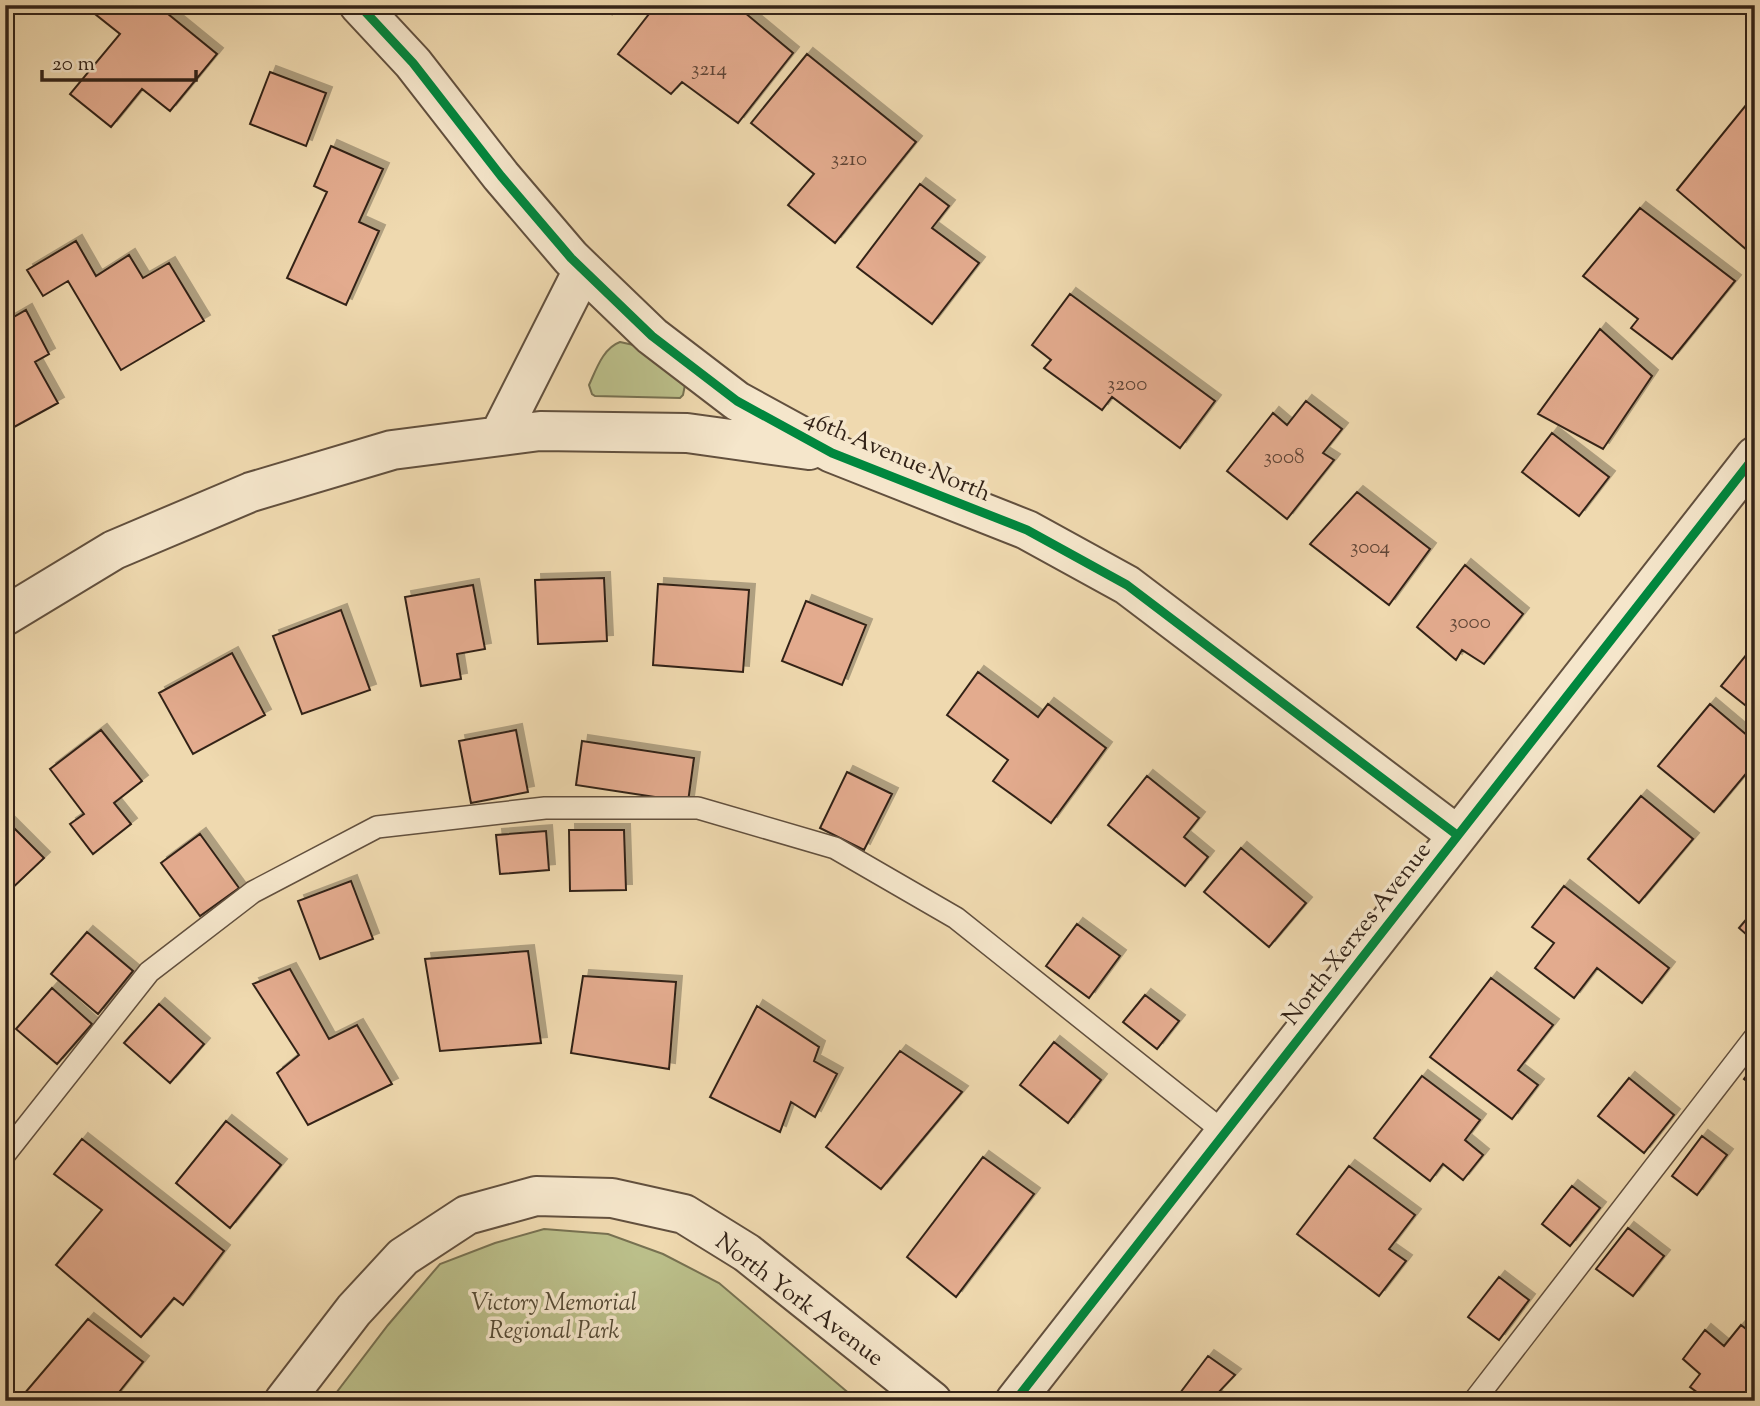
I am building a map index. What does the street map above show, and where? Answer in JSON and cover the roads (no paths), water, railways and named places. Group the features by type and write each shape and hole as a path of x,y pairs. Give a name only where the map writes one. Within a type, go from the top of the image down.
{"street":[{"name":"46th Avenue North","path":"359,5 413,63 501,176 583,270 652,337 737,401 832,453 1027,530 1127,585 1457,835"},
{"path":"499,436 583,270"},
{"path":"5,616 114,550 251,492 392,450 540,431 687,433 832,453"},
{"name":"North Xerxes Avenue","path":"1015,1401 1755,456"},
{"name":"North York Avenue","path":"284,1401 354,1310 403,1257 467,1215 536,1196 612,1198 684,1214 747,1253 932,1401"}],"lane":[{"path":"5,1154 149,972 253,892 377,827 545,808 698,808 835,848 956,918 1224,1132"},
{"path":"1474,1401 1755,1037"}],"park label":[{"name":"Victory Memorial Regional Park","path":"554,1316"}]}
